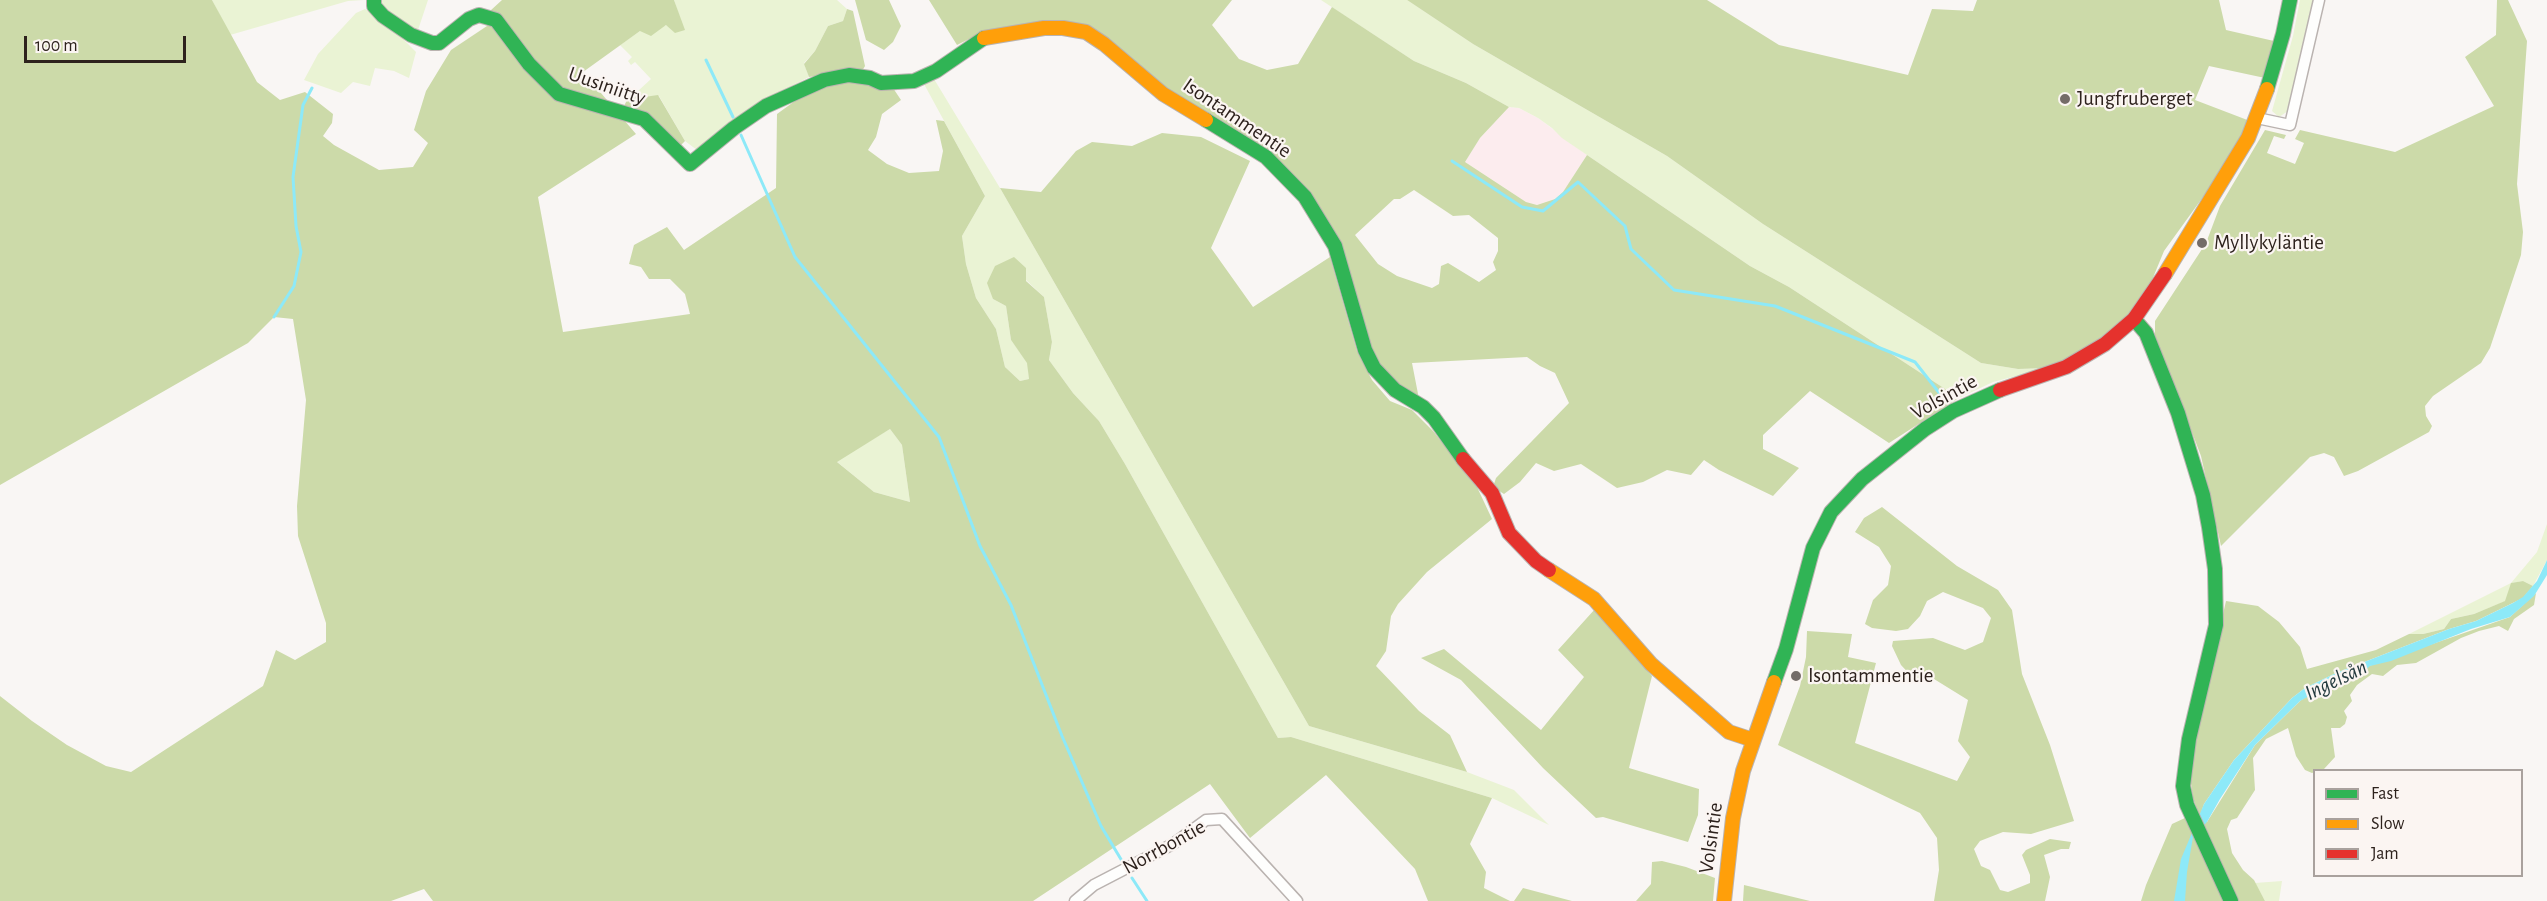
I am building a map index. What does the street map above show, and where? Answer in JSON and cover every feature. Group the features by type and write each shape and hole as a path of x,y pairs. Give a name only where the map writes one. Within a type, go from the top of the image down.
{"street":[{"name":"Uusiniitty","path":"374,0 374,6 383,16 421,41 432,43 439,43 469,19 479,15 496,20 548,86 559,94 644,119 690,164"},
{"name":"Volsintie","path":"1724,901 1737,799 1753,740 1786,649 1813,548 1831,512 1845,495 1888,457 1953,411 1979,398 2067,367 2105,344 2134,319 2163,278 2238,155 2257,118 2283,34 2290,0"},
{"path":"2257,118 2290,125 2319,0"},
{"name":"Isontammentie","path":"690,164 734,128 766,106 824,80 849,75 870,78 881,83 914,81 936,71 981,39 1044,28 1063,28 1086,32 1104,44 1163,94 1245,143 1266,157 1286,175 1305,197 1335,246 1365,350 1374,368 1395,390 1423,407 1434,418 1457,452 1492,493 1509,533 1536,561 1594,599 1651,664 1730,732 1753,740"},
{"path":"2134,319 2146,333 2178,413 2203,495 2215,569 2216,625 2188,739 2183,776 2184,796 2231,901"},
{"name":"Norrbontie","path":"1076,901 1094,885 1173,844 1206,820 1222,819 1297,901"}],"shaded area":[{"path":"1509,107 1519,108 1538,118 1587,155 1563,192 1555,199 1537,205 1526,202 1465,162 1480,138"}],"green space":[{"path":"0,0 212,0 257,82 280,100 305,92 333,114 332,123 323,136 334,145 379,170 413,167 428,143 414,130 426,91 451,50 499,18 490,11 502,0 674,0 685,30 675,33 666,25 651,36 640,31 583,72 636,134 538,197 563,332 690,314 685,294 670,279 649,279 641,267 629,264 634,245 667,227 684,250 776,188 777,114 806,93 843,80 893,88 901,100 882,114 876,137 868,150 887,164 909,173 939,171 943,151 936,120 944,121 985,196 962,236 966,264 976,298 996,329 1005,367 1020,381 1029,379 1027,363 1011,340 1006,306 993,299 987,283 995,266 1014,257 1026,268 1026,281 1044,297 1052,342 1049,360 1073,393 1099,421 1278,738 1291,737 1492,798 1470,844 1486,872 1484,888 1510,901 1428,901 1415,869 1326,775 1250,838 1210,784 1033,901 433,901 424,889 391,901 0,901 0,696 67,745 106,766 131,772 263,686 276,650 295,660 326,642 326,623 298,536 297,506 306,400 293,319 274,317 248,343 0,485","holes":["890,429 902,445 910,502 874,492 837,462"]},
{"path":"212,0 364,0 348,1 230,35"},
{"path":"379,0 428,0 417,33 382,8"},
{"path":"674,0 837,0 847,9 843,21 828,26 815,51 804,63 809,77 768,98 731,121 697,150 685,141 659,96 644,97 638,91 651,79 635,62 631,65 628,61 632,57 620,45 640,31 667,25 684,30"},
{"path":"855,0 889,0 901,26 893,42 884,50 866,40"},
{"path":"929,0 1232,0 1212,25 1239,59 1267,70 1298,64 1332,7 1414,61 1466,83 1509,107 1480,138 1465,162 1526,202 1537,205 1555,199 1563,192 1587,155 1750,266 1789,287 1959,398 1889,443 1810,391 1763,435 1763,449 1799,468 1773,496 1719,470 1704,460 1691,475 1667,470 1643,482 1617,488 1581,464 1554,471 1536,463 1520,482 1504,494 1493,487 1496,478 1569,403 1555,373 1527,357 1412,363 1419,399 1403,391 1379,368 1308,193 1165,90 1096,31 983,32 957,45","holes":["1414,190 1453,216 1469,215 1498,238 1498,251 1493,262 1496,270 1479,282 1448,263 1441,266 1439,284 1432,288 1397,276 1378,264 1355,235 1394,199 1400,199"]},
{"path":"1321,0 1407,0 1473,44 1667,156 1763,224 1981,363 2018,369 2047,368 1993,382 1959,398 1789,287 1750,266 1562,138 1538,118 1519,108 1509,107 1466,83 1414,61"},
{"path":"1407,0 1707,0 1779,45 1908,75 1932,9 1973,11 1977,0 2219,0 2226,30 2274,41 2265,78 2209,66 2195,100 2250,121 2216,179 2164,251 2152,280 2130,312 2106,337 2082,353 2047,368 2018,369 1981,363 1763,224 1667,156 1473,44"},
{"path":"2300,0 2315,0 2288,111 2279,117 2272,111 2293,36"},
{"path":"2497,0 2508,0 2527,41 2517,184 2523,232 2521,255 2490,348 2481,363 2433,396 2425,406 2426,416 2432,426 2429,432 2358,471 2344,476 2334,457 2324,453 2310,457 2221,546 2201,456 2155,335 2155,321 2206,243 2220,206 2265,130 2286,135 2284,139 2274,136 2267,153 2295,164 2304,143 2295,139 2300,130 2395,152 2494,106 2465,57 2496,35"},
{"path":"365,9 388,24 416,52 409,78 394,71 375,68 370,86 353,82 341,93 304,80 318,54 356,13"},
{"path":"847,9 853,11 865,66 861,73 809,77 804,64 815,51 828,26 843,21"},
{"path":"934,79 1000,188 1309,726 1467,772 1514,790 1549,825 1492,798 1291,737 1278,738 1099,421 1073,393 1049,360 1052,342 1044,297 1026,280 993,299 1006,306 1011,340 1028,363 1029,379 1020,381 1005,367 996,329 976,298 966,264 962,236 985,196 924,84"},
{"path":"639,92 644,97 658,95 685,141 680,146 623,108 629,96"},
{"path":"1162,133 1201,137 1250,161 1211,248 1253,307 1330,257 1357,351 1372,380 1390,401 1412,410 1433,431 1477,487 1492,519 1427,572 1398,604 1391,616 1386,651 1376,666 1419,711 1450,735 1467,772 1309,726 1000,188 1041,192 1076,151 1092,142 1132,146"},
{"path":"890,429 902,445 910,502 874,492 836,461"},
{"path":"1882,507 1957,566 1998,590 2012,610 2022,674 2050,745 2074,821 2031,834 2003,832 1980,841 1974,849 1981,866 1990,870 2000,890 2008,892 2030,883 2030,875 2022,855 2026,850 2050,839 2071,842 2069,849 2061,849 2044,855 2050,877 2045,901 1934,901 1939,870 1937,838 1920,813 1778,745 1800,686 1806,657 1807,631 1852,634 1848,657 1876,663 1855,743 1957,781 1970,757 1958,741 1968,700 1934,679 1915,680 1901,665 1892,646 1893,641 1933,638 1965,650 1983,642 1991,618 1983,608 1943,592 1927,601 1920,616 1908,629 1896,631 1872,628 1865,624 1873,600 1888,585 1891,566 1879,547 1855,532 1864,518"},
{"path":"2547,524 2547,560 2533,586 2523,581 2512,583 2506,601 2474,614 2451,619 2444,629 2423,634 2409,634 2511,583 2537,552"},
{"path":"2523,581 2533,586 2523,598 2476,621 2449,629 2336,673 2305,688 2292,698 2234,760 2204,804 2199,819 2207,822 2255,745 2311,693 2346,676 2358,676 2369,666 2510,617 2536,593 2534,605 2514,619 2508,631 2499,626 2479,631 2461,638 2416,663 2397,665 2383,676 2372,674 2357,685 2350,695 2352,701 2344,711 2347,717 2345,724 2340,728 2331,728 2335,757 2324,769 2313,769 2312,773 2305,770 2296,756 2288,728 2266,739 2253,758 2255,790 2237,818 2231,820 2227,829 2232,853 2243,870 2254,880 2265,901 2141,901 2172,824 2198,812 2193,798 2190,776 2191,756 2226,601 2258,606 2279,622 2300,647 2307,669 2376,650 2409,634 2423,634 2444,629 2451,619 2474,614 2505,601 2511,583"},
{"path":"1595,609 1652,676 1629,768 1699,789 1698,815 1688,842 1603,817 1596,818 1543,768 1461,680 1421,658 1444,649 1541,730 1584,677 1558,650"},
{"path":"1662,861 1715,878 1713,901 1636,901 1651,884 1652,862"},
{"path":"2282,881 2279,901 2265,901 2255,883"},
{"path":"1744,885 1810,901 1743,901"},
{"path":"1523,888 1572,901 1514,901"}],"water":[{"name":"Ingelsån","path":"2547,560 2547,575 2534,596 2510,617 2471,629 2391,661 2370,666 2357,677 2346,676 2300,701 2255,745 2207,822 2193,837 2185,901 2174,901 2181,859 2204,804 2234,760 2292,698 2305,688 2336,673 2449,629 2476,621 2513,603 2523,597 2537,581"}],"waterway":[{"path":"706,60 733,117"},
{"path":"274,317 294,286 301,252 296,226 293,177 303,105 312,88"},
{"path":"741,135 795,257 939,437 980,546 1011,605 1062,736 1101,826 1122,861"},
{"path":"1452,161 1522,207 1543,211 1578,182 1625,226 1631,249 1674,290 1775,306 1915,362 1944,399"},
{"path":"1132,878 1147,901"}],"traffic: fast":[{"path":"374,0 374,6 383,16 411,35 432,43 439,43 469,19 479,15 496,20 529,64 559,94 644,119 690,164 734,128 766,106 824,80 849,75 870,78 881,83 914,81 936,71 984,38"},
{"path":"2267,89 2290,0"},
{"path":"1206,120 1266,157 1305,197 1335,246 1365,350 1374,368 1395,390 1423,407 1434,418 1463,459"},
{"path":"2134,319 2146,333 2178,413 2203,495 2209,527 2215,569 2216,625 2189,739 2183,786 2187,805 2231,901"},
{"path":"1774,682 1786,649 1813,548 1831,512 1862,479 1925,429 1953,411 2000,390"}],"traffic: slow":[{"path":"984,38 1044,28 1063,28 1086,32 1104,44 1163,94 1206,120"},
{"path":"2165,274 2248,138 2267,89"},
{"path":"1549,570 1594,599 1651,664 1729,732 1753,740"},
{"path":"1724,901 1733,818 1743,771 1774,682"}],"traffic: jam":[{"path":"2000,390 2066,367 2105,344 2134,319 2165,274"},
{"path":"1463,459 1492,493 1509,533 1536,561 1549,570"}],"place":[{"name":"Jungfruberget","path":"2065,99"},
{"name":"Myllykyläntie","path":"2202,243"},
{"name":"Isontammentie","path":"1796,676"}]}
